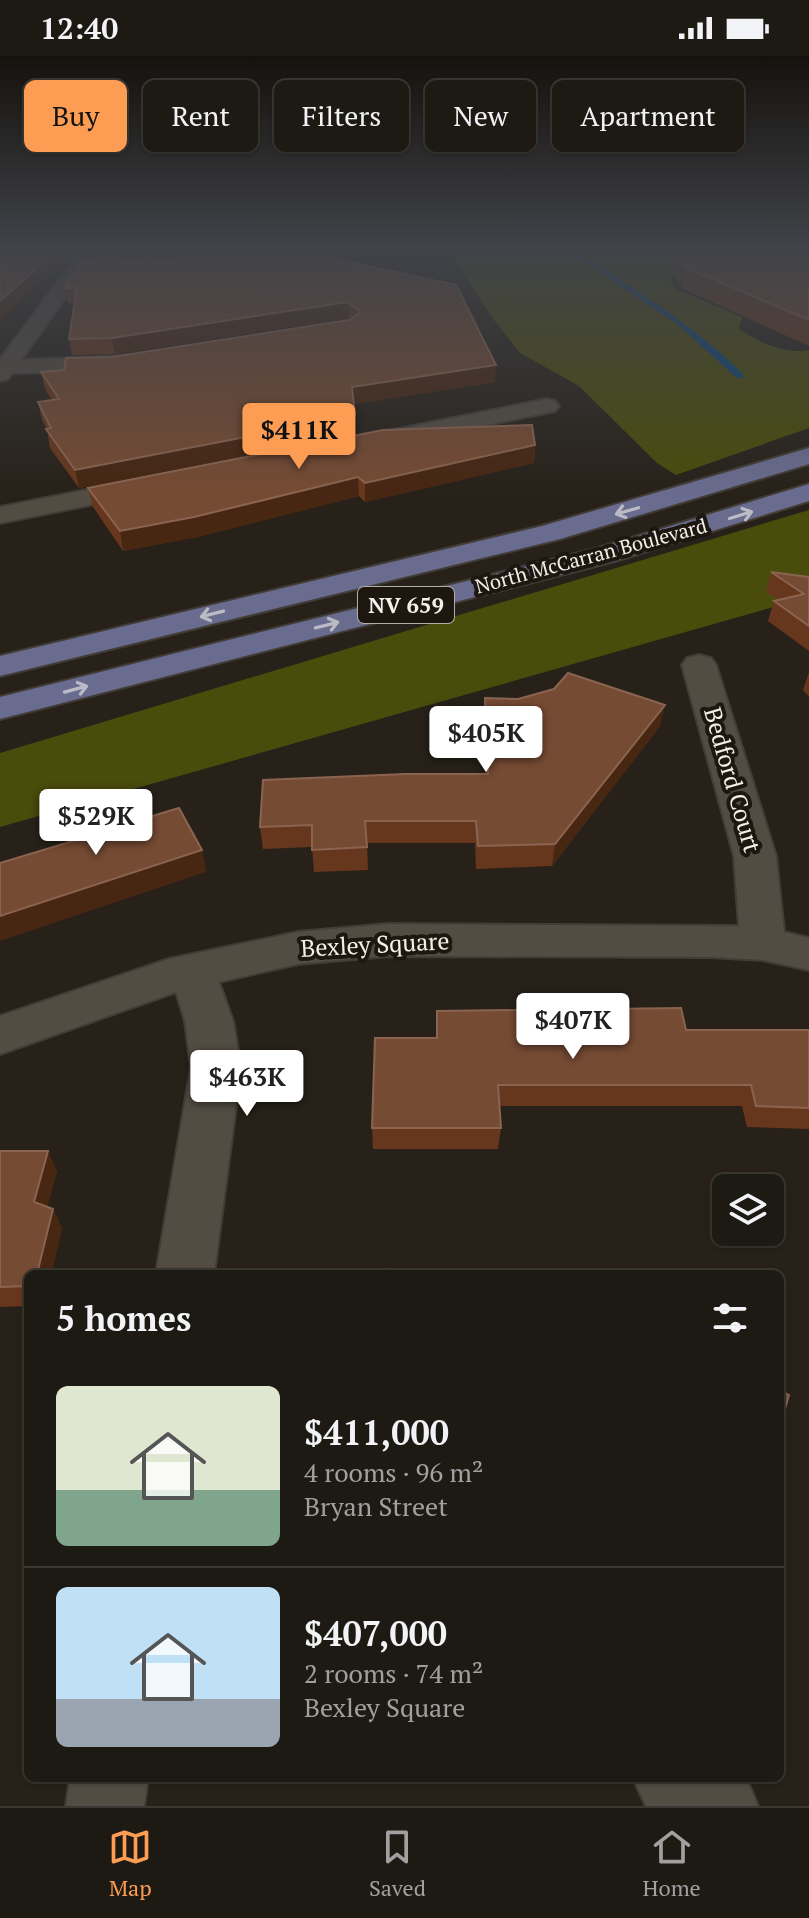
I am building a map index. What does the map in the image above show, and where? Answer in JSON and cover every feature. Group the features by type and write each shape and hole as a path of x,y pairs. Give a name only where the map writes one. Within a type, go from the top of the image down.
{"main road":[{"name":"North McCarran Boulevard","path":"0,666 550,533 809,456"},
{"name":"North McCarran Boulevard","path":"0,708 605,555 809,492"}],"street":[{"path":"3,370 32,330"},
{"path":"3,370 145,360"},
{"path":"348,446 547,406"},
{"path":"4,507 179,479"},
{"name":"Bedford Court","path":"699,665 755,856 763,944"},
{"name":"Bexley Square","path":"0,1035 192,970 298,948 388,940 763,944 809,954"},
{"path":"186,1270 216,1067 209,1021 192,970"},
{"path":"105,1806 108,1782"},
{"path":"679,1782 719,1806"}],"shaded area":[{"path":"502,330 740,330 781,349 809,350 809,428 676,475 657,463 579,386 520,353"},
{"path":"809,510 809,597 0,827 0,753"}],"building":[{"path":"70,330 167,330 112,338 69,339"},
{"path":"287,330 478,330 496,365 352,387 355,416 75,470 46,429 51,428 38,402 59,399 41,372 64,370 66,358 112,357"},
{"path":"532,425 535,445 365,483 358,477 194,517 120,531 88,488 383,430"},
{"path":"771,572 809,577 809,626 774,601 804,594"},
{"path":"568,673 665,705 555,844 478,846 476,821 365,821 367,847 312,850 312,825 260,827 263,780 488,774 485,698 518,699 554,689"},
{"path":"132,804 139,820 179,808 202,850 0,916 0,863 93,835 84,817"},
{"path":"681,1008 686,1030 809,1030 809,1108 756,1106 751,1085 498,1085 501,1128 372,1128 375,1038 437,1038 437,1011"},
{"path":"0,1151 48,1151 34,1202 53,1209 38,1270 24,1270 24,1286 0,1287"},
{"path":"784,1393 789,1395 784,1412"}],"waterway":[{"path":"689,330 740,376"}]}
